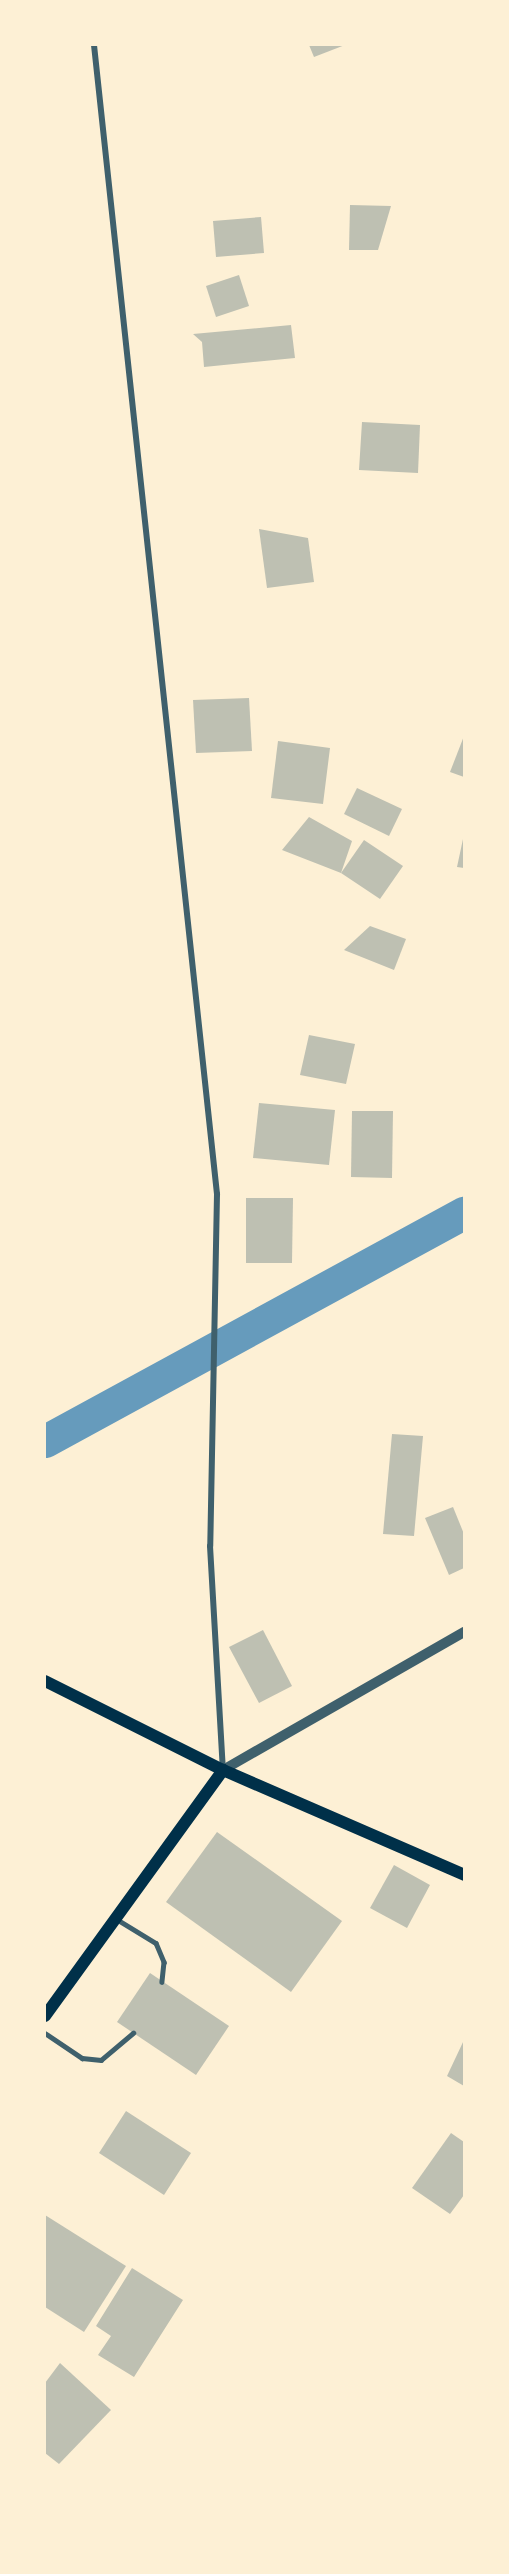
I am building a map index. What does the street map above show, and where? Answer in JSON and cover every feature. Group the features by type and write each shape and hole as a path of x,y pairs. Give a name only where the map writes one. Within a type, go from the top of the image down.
{"main road":[{"path":"45,1682 223,1770 464,1875"},
{"path":"45,2016 118,1920 223,1770"}],"street":[{"path":"94,45 217,1194 210,1546 223,1770 464,1632"}],"lane":[{"path":"118,1920 156,1943 164,1962 162,1982"},
{"path":"45,2032 82,2058 101,2060 133,2033"}],"building":[{"path":"309,45 345,45 314,57"},
{"path":"350,205 391,206 378,250 349,250"},
{"path":"261,217 264,253 216,257 213,221"},
{"path":"239,275 249,306 216,317 206,286"},
{"path":"291,325 295,358 204,367 202,342 193,334"},
{"path":"362,422 420,425 418,473 359,470"},
{"path":"259,529 308,538 314,582 267,588"},
{"path":"249,698 252,751 196,753 193,700"},
{"path":"464,736 464,777 450,772"},
{"path":"278,741 330,748 323,804 271,798"},
{"path":"357,788 402,809 389,836 344,814"},
{"path":"309,817 352,841 341,873 282,850"},
{"path":"464,839 464,868 457,867"},
{"path":"364,840 403,866 380,899 341,873"},
{"path":"370,926 406,939 394,970 344,950"},
{"path":"309,1035 355,1044 346,1084 300,1075"},
{"path":"259,1103 335,1110 329,1165 253,1158"},
{"path":"352,1111 393,1111 392,1178 351,1177"},
{"path":"246,1198 293,1198 292,1263 246,1263"},
{"path":"392,1434 423,1436 414,1536 383,1534"},
{"path":"453,1507 464,1534 464,1568 449,1575 425,1518"},
{"path":"263,1630 292,1686 259,1703 229,1647"},
{"path":"217,1832 342,1921 291,1992 166,1902"},
{"path":"394,1865 430,1885 407,1928 370,1908"},
{"path":"150,1973 229,2026 196,2075 117,2022"},
{"path":"464,2040 464,2086 447,2076"},
{"path":"126,2111 191,2153 164,2195 99,2153"},
{"path":"451,2133 464,2142 464,2195 450,2214 412,2188"},
{"path":"45,2215 126,2266 84,2332 45,2307"},
{"path":"132,2268 183,2300 134,2377 98,2355 111,2336 96,2326"},
{"path":"60,2363 111,2410 59,2464 45,2453 45,2383"}],"waterway":[{"path":"45,1441 464,1213"}]}
